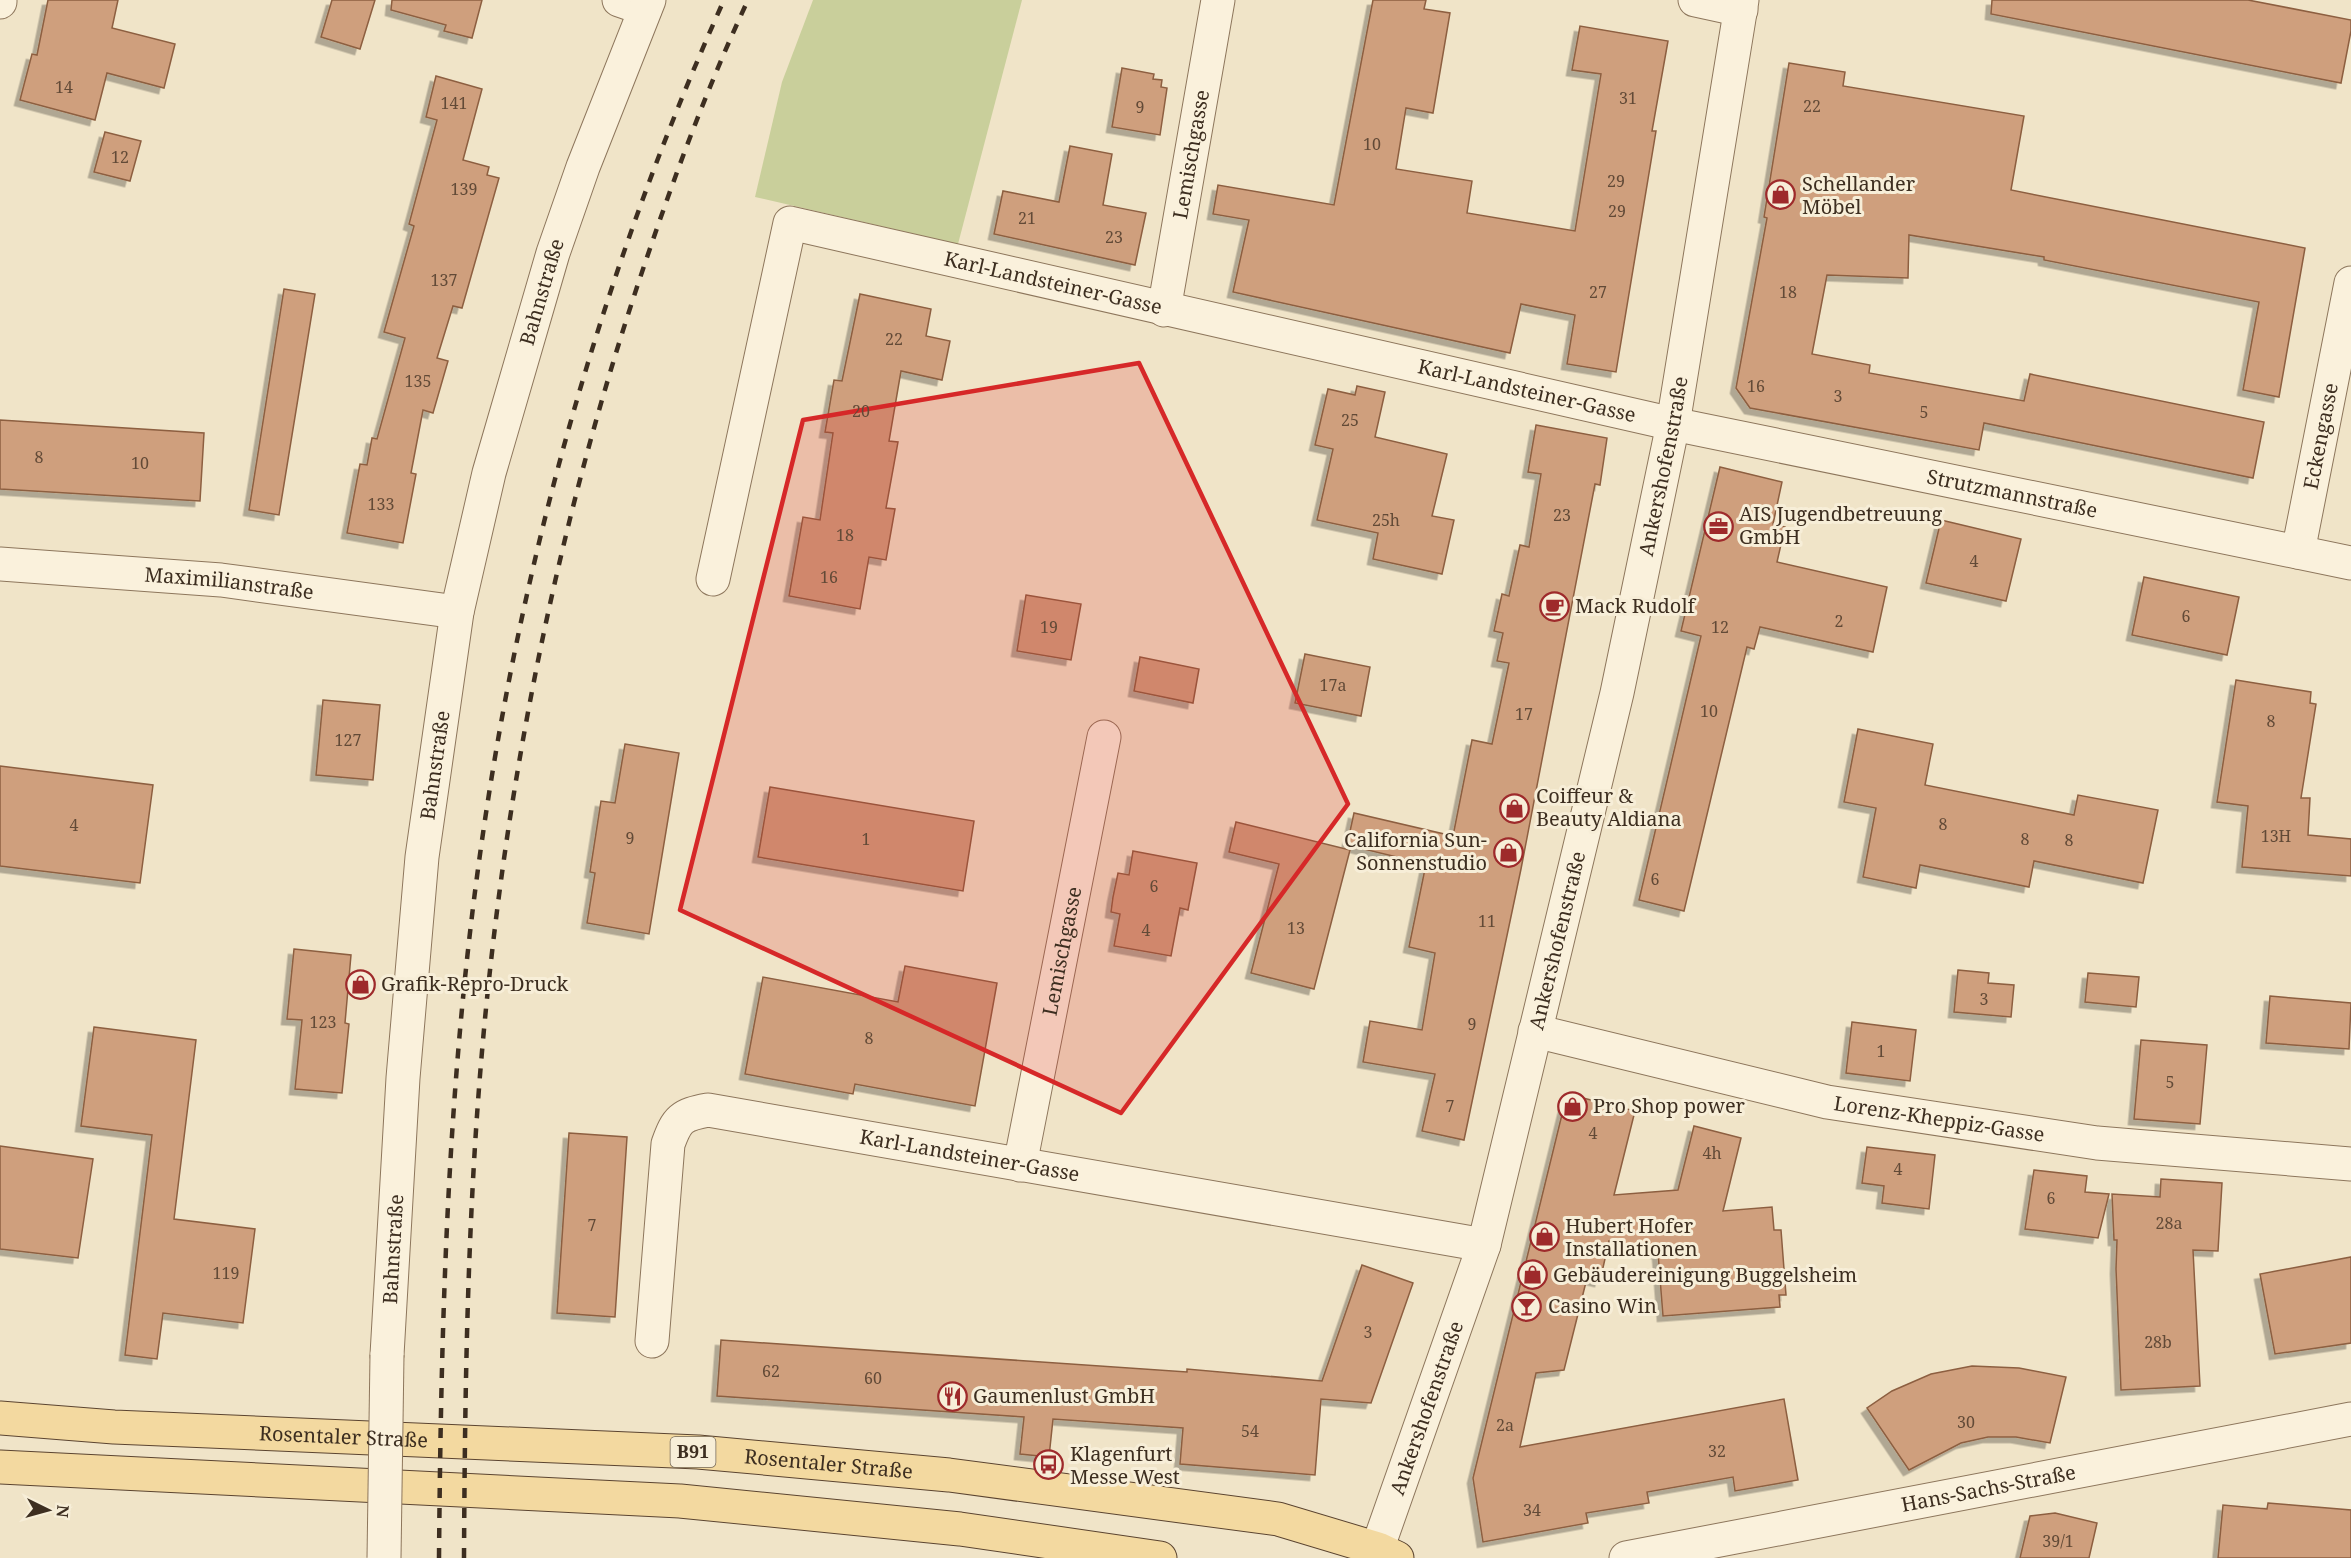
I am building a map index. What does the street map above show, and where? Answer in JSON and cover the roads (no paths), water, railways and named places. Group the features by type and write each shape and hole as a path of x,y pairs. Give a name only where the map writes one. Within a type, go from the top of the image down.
{"main road":[{"name":"Rosentaler Straße","path":"0,1418 114,1427 698,1452 949,1475 1278,1519 1383,1555"},
{"path":"0,1467 680,1501 960,1529 1160,1558"}],"street":[{"name":"Lemischgasse","path":"1164,310 1218,0"},
{"path":"1695,0 1742,5"},
{"name":"Bahnstraße","path":"384,1558 387,1355 403,1078 422,857 457,612 489,473 553,253 638,3"},
{"name":"Ankershofenstraße","path":"1383,1555 1484,1245 1617,693 1673,424 1742,5"},
{"name":"Karl-Landsteiner-Gasse","path":"713,579 790,223 1164,310 1673,424"},
{"name":"Eckengasse","path":"2298,552 2351,283"},
{"name":"Strutzmannstraße","path":"1673,424 2351,563"},
{"name":"Maximilianstraße","path":"0,564 221,580 457,612"},
{"name":"Lemischgasse","path":"1020,1166 1104,737"},
{"name":"Lorenz-Kheppiz-Gasse","path":"1535,1031 1827,1102 2097,1143 2351,1164"},
{"name":"Karl-Landsteiner-Gasse","path":"652,1341 668,1144 675,1126 686,1114 708,1110 1484,1245"},
{"name":"Hans-Sachs-Straße","path":"1626,1558 2092,1471 2351,1419"}],"railway":[{"path":"439,1558 444,1299 459,1040 478,869 495,757 516,646 541,536 602,317 679,104 724,0"},
{"path":"464,1558 467,1344 472,1202 481,1060 499,899 526,721 564,544 611,370 676,176 717,70 748,0"}],"place":[{"name":"Schellander Möbel","path":"1781,195"},
{"name":"AIS Jugendbetreuung GmbH","path":"1718,526"},
{"name":"Mack Rudolf","path":"1554,606"},
{"name":"Coiffeur & Beauty Aldiana","path":"1515,808"},
{"name":"California Sun- Sonnenstudio","path":"1508,852"},
{"name":"Grafik-Repro-Druck","path":"360,984"},
{"name":"Pro Shop power","path":"1572,1106"},
{"name":"Hubert Hofer Installationen","path":"1544,1237"},
{"name":"Gebäudereinigung Buggelsheim","path":"1532,1275"},
{"name":"Casino Win","path":"1527,1306"},
{"name":"Gaumenlust GmbH","path":"952,1396"},
{"name":"Klagenfurt Messe West","path":"1049,1465"}]}
